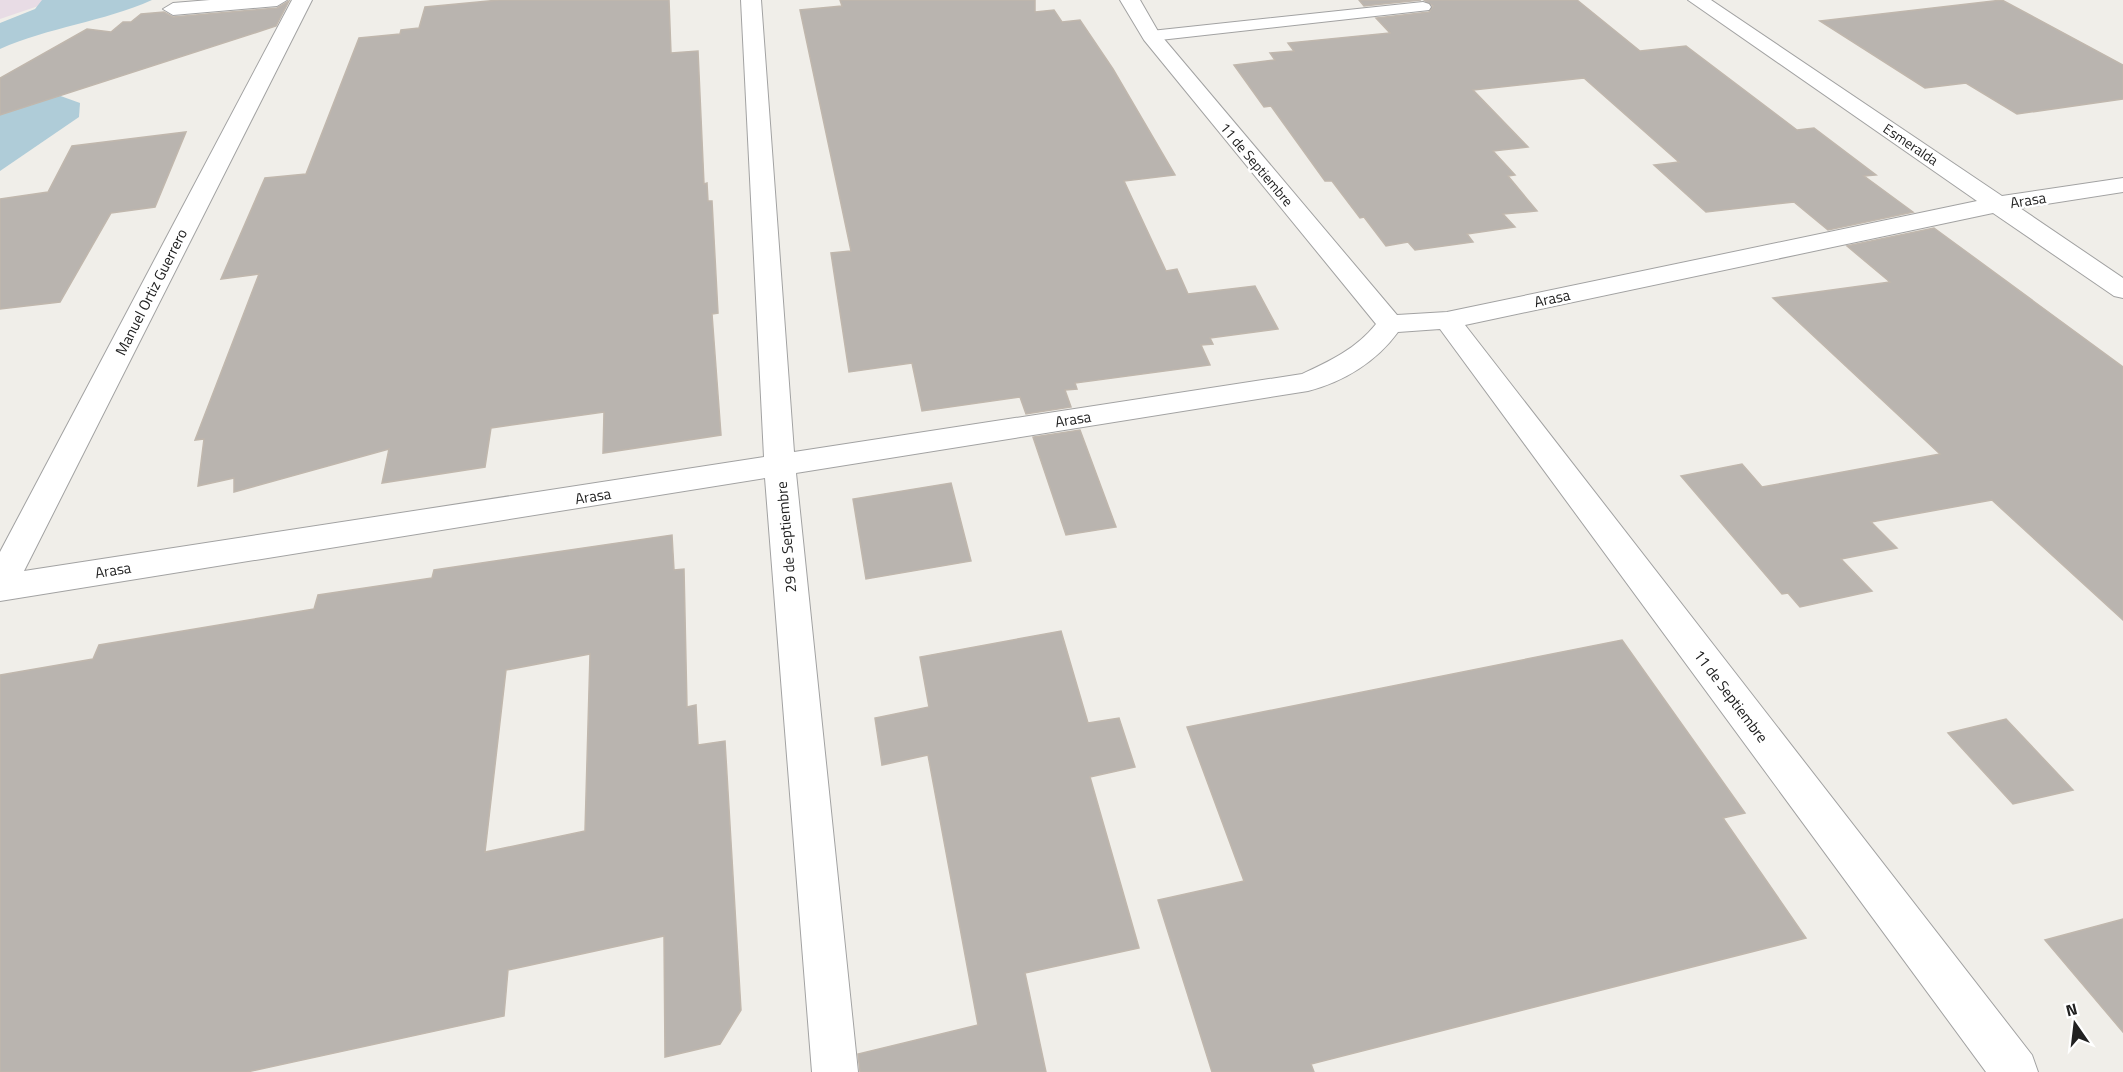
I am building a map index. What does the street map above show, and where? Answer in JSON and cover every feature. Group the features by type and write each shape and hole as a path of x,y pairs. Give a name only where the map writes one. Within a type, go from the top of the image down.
{"street":[{"path":"173,9 277,0"},
{"name":"Manuel Ortiz Guerrero","path":"0,586 302,0"},
{"name":"29 de Septiembre","path":"751,0 780,467 835,1072"},
{"name":"11 de Septiembre","path":"1130,0 1151,36 1390,324"},
{"name":"Esmeralda","path":"1698,0 2123,290"},
{"name":"Arasa","path":"0,586 780,467 1308,381 1352,361 1376,345 1390,324 1446,320 2000,204 2123,185"},
{"name":"11 de Septiembre","path":"1446,320 2015,1072"}],"lane":[{"path":"1151,36 1423,7"}],"shaded area":[{"path":"0,0 56,0 0,19"}],"water":[{"path":"42,0 152,0 0,49 0,23 35,9"},
{"path":"0,85 44,90 80,103 79,117 0,171"}],"building":[{"path":"499,0 669,0 671,53 698,51 704,184 707,183 708,201 712,201 718,313 712,314 721,435 603,453 604,412 491,428 485,467 382,483 389,449 234,492 234,478 198,486 204,439 195,440 259,274 221,279 265,178 306,174 359,38 400,34 401,30 419,28 425,7"},
{"path":"840,0 1035,0 1035,12 1054,10 1062,22 1080,20 1113,69 1175,175 1124,181 1166,271 1177,269 1188,294 1255,286 1278,329 1210,338 1213,344 1201,345 1210,365 1075,383 1077,389 1065,390 1071,407 1026,414 1020,397 922,411 912,363 849,372 831,253 851,251 800,10 842,6"},
{"path":"1359,0 1421,0 1364,6"},
{"path":"1424,0 1577,0 1640,51 1686,46 1797,130 1814,128 1876,175 1864,176 1913,212 1828,230 1794,202 1706,212 1654,165 1679,162 1584,78 1473,90 1528,147 1493,151 1515,175 1508,176 1537,211 1503,214 1515,227 1467,234 1473,242 1415,250 1408,242 1386,246 1364,217 1360,218 1332,181 1325,181 1271,106 1264,107 1234,65 1275,60 1270,53 1294,51 1288,43 1390,33 1376,18 1429,12 1433,6"},
{"path":"2002,0 2123,65 2123,99 2017,114 1966,83 1925,88 1820,21"},
{"path":"289,1 276,26 0,115 0,78 87,29 111,32 123,22 131,22 141,14 164,12 173,17 277,8"},
{"path":"186,132 155,207 111,213 60,302 0,309 0,199 48,192 72,146"},
{"path":"1934,228 2123,367 2123,620 1992,500 1871,522 1897,548 1841,559 1872,591 1800,607 1788,593 1782,594 1681,476 1742,464 1762,487 1940,454 1773,298 1890,282 1847,246"},
{"path":"1080,430 1116,527 1066,535 1033,437"},
{"path":"951,483 971,561 866,579 853,499"},
{"path":"672,535 674,570 684,569 687,707 696,705 698,745 725,741 741,1010 720,1044 665,1057 664,936 508,970 504,1016 247,1072 0,1072 0,675 93,659 99,645 314,609 318,595 432,578 434,570","holes":["590,654 585,831 485,852 506,670"]},
{"path":"1061,631 1088,723 1119,718 1135,767 1090,777 1139,948 1025,973 1046,1072 860,1072 858,1054 978,1025 928,755 882,765 875,718 929,707 920,657"},
{"path":"1622,640 1745,813 1723,818 1806,938 1311,1064 1314,1072 1212,1072 1158,900 1244,881 1187,727"},
{"path":"2006,719 2073,790 2013,804 1948,733"},
{"path":"2123,919 2123,1032 2045,940"}]}
